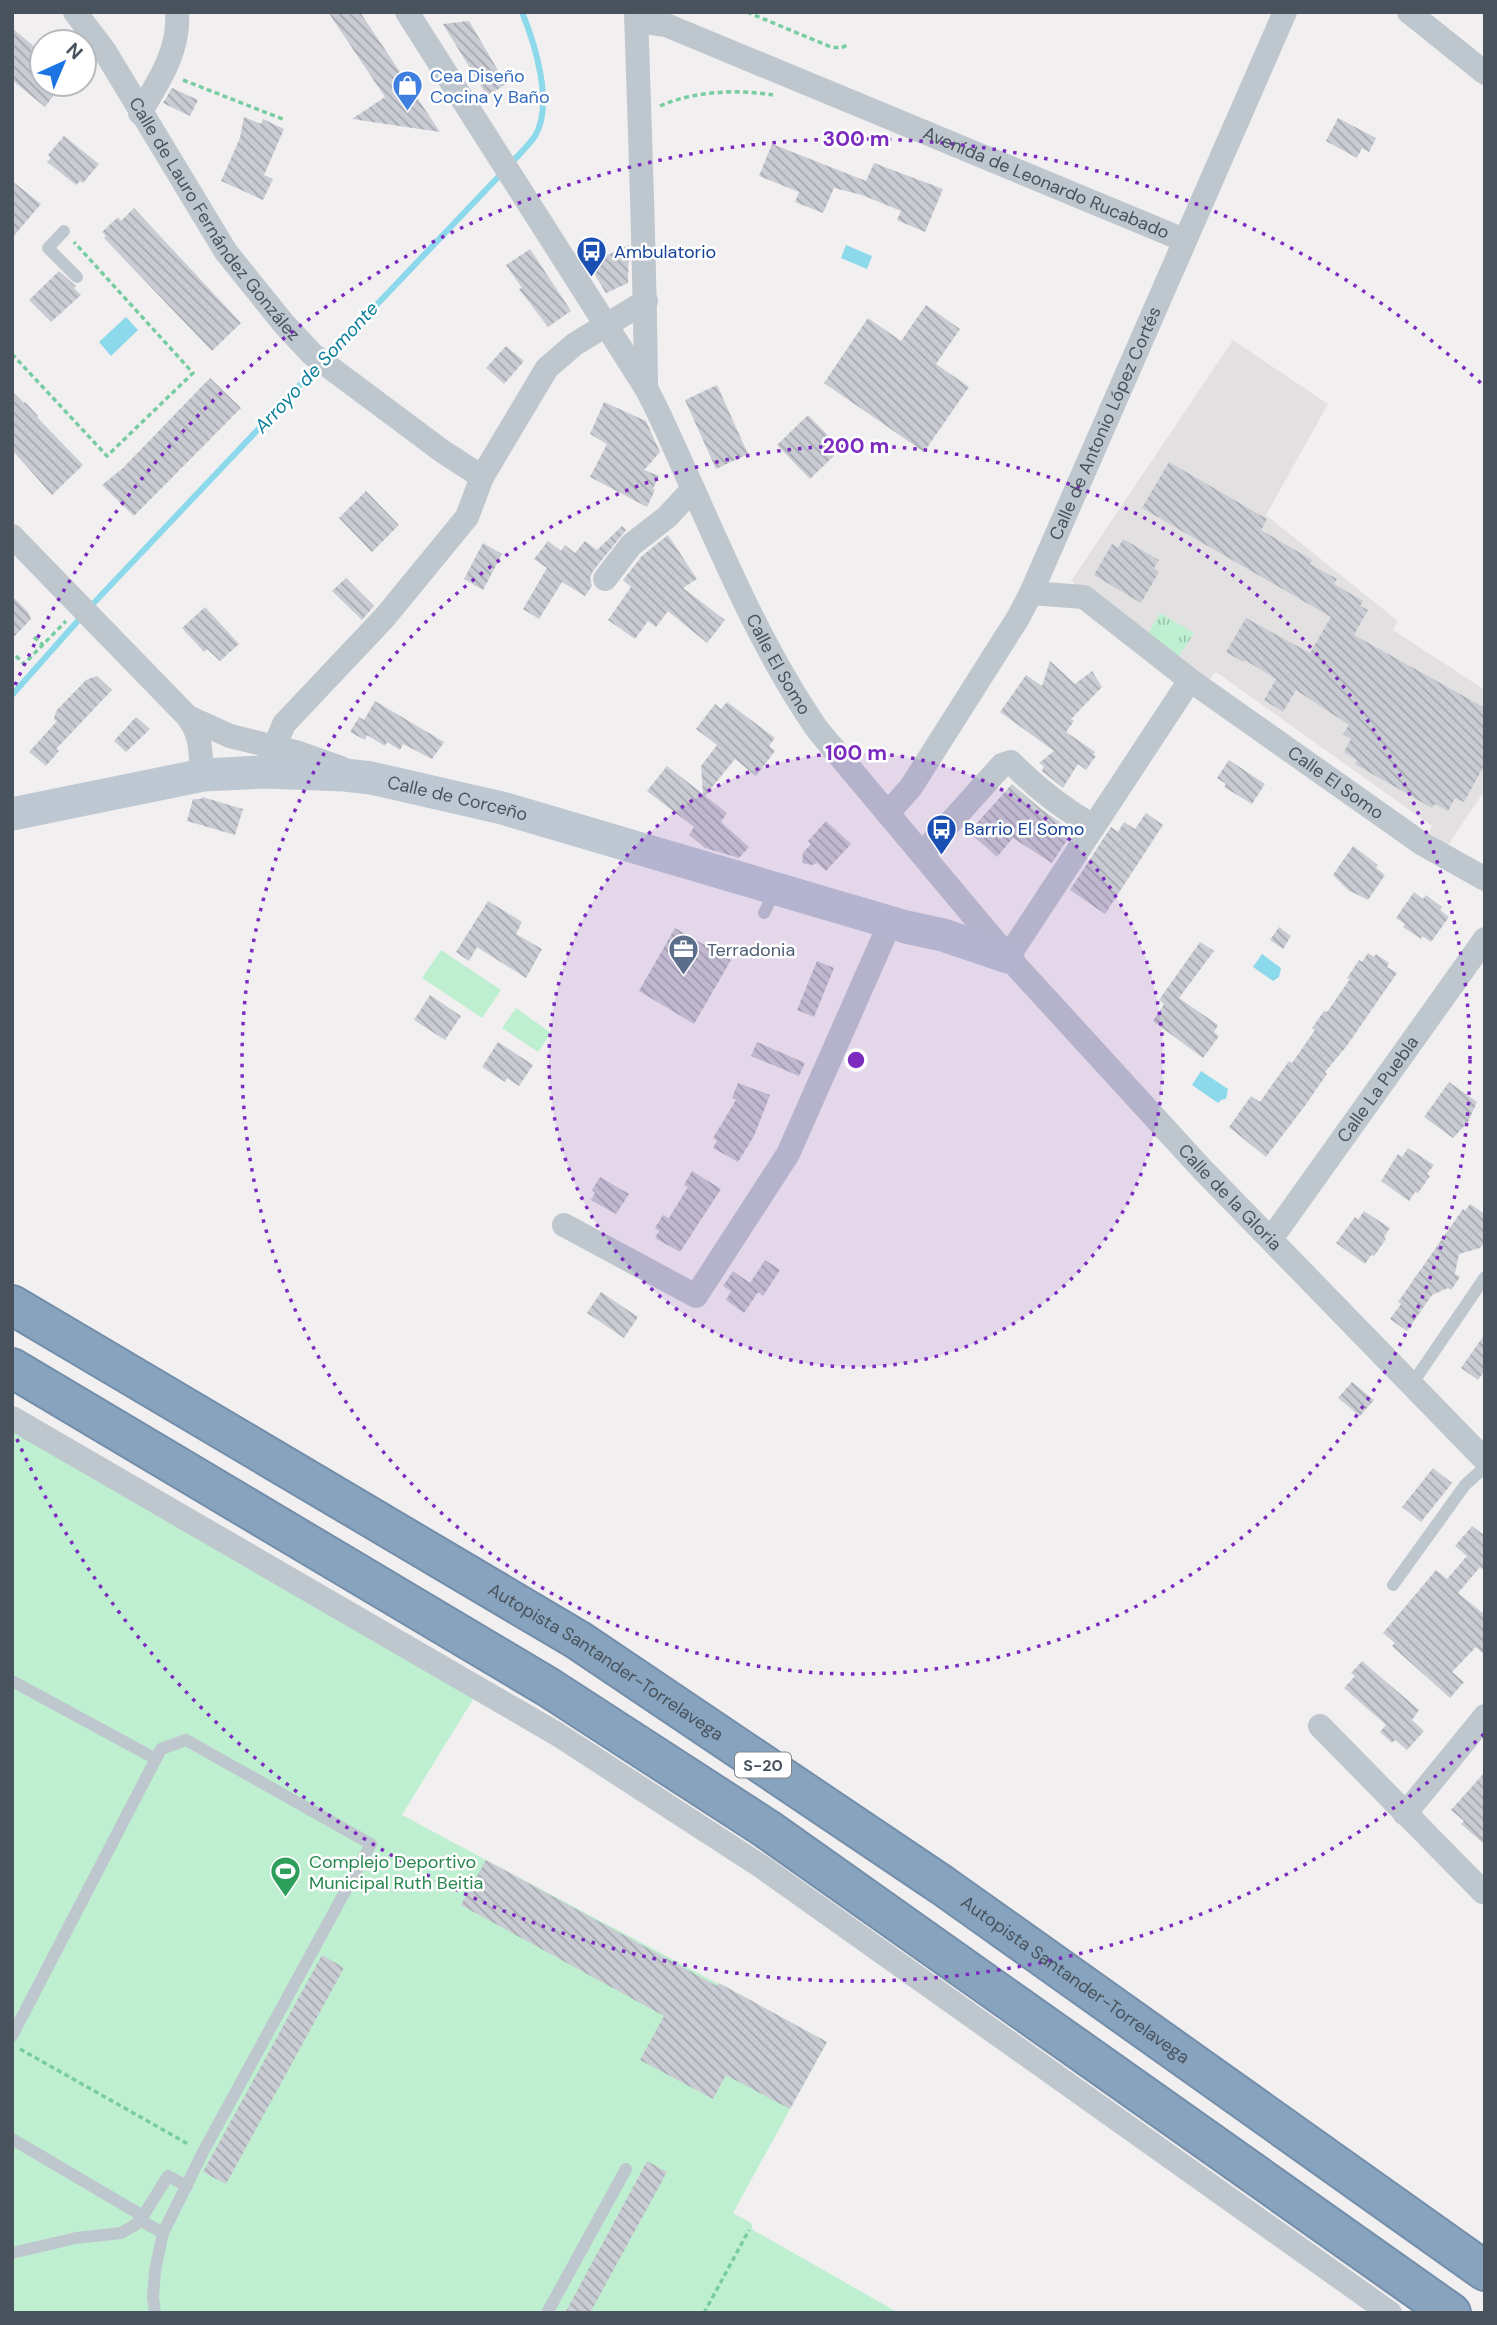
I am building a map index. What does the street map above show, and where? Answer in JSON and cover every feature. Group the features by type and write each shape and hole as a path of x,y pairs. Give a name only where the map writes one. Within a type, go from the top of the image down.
{"highway":[{"name":"Autopista Santander-Torrelavega","path":"12,1305 578,1640 942,1885 1485,2271"},
{"name":"S-20","path":"12,1368 548,1687 767,1829 1451,2313"}],"main road":[{"name":"Calle de Corceño","path":"12,814 215,774 263,754 345,775 371,778 502,808 770,901 943,935 1008,957"},
{"name":"Calle de Corceño","path":"943,935 983,928"}],"street":[{"name":"Calle de Lauro Fernández González","path":"75,12 104,50 226,252 312,354 442,452 482,477"},
{"path":"140,113 173,52 178,26 177,12"},
{"name":"Calle El Somo","path":"407,12 646,388 667,426 759,631 795,697 817,729 983,928"},
{"name":"Calle de Antonio López Cortés","path":"888,813 911,787 1031,593 1285,12"},
{"path":"1409,12 1485,73"},
{"path":"637,17 641,116 640,179 646,301 646,388"},
{"name":"Avenida de Leonardo Rucabado","path":"637,17 666,25 1184,240"},
{"path":"188,717 263,754 284,724 385,617 467,517 482,477 547,368 575,344 646,301"},
{"path":"605,579 631,545 667,517 693,489"},
{"path":"12,536 188,717 197,730 201,746 215,774"},
{"name":"Calle El Somo","path":"1031,593 1084,597 1190,680 1421,843 1485,879"},
{"path":"1008,957 1190,680"},
{"path":"922,854 1002,765 1011,762 1060,807 1093,826"},
{"path":"564,1225 696,1296 788,1154 890,923"},
{"name":"Calle de la Gloria","path":"983,928 1201,1168 1485,1460"},
{"name":"Calle La Puebla","path":"1271,1239 1485,939"},
{"path":"12,1418 557,1734 688,1818 896,1961 1390,2313"},
{"path":"1405,1814 1485,1716"},
{"path":"1320,1726 1483,1892"}],"lane":[{"path":"64,231 48,248 77,276"},
{"path":"1412,1384 1485,1277"},
{"path":"1393,1586 1465,1485 1485,1466"},
{"path":"12,1681 156,1759"},
{"path":"12,2036 161,1749 187,1740 372,1844 204,2152 163,2233 155,2271 155,2313"},
{"path":"12,2139 163,2233"},
{"path":"547,2313 625,2169"},
{"path":"12,2253 76,2238 121,2233 142,2218 168,2176 187,2186"}],"path":[{"path":"747,12 831,47 847,46"},
{"path":"163,72 285,120"},
{"path":"641,116 680,98 721,93 773,95"},
{"path":"12,354 107,456 193,373 64,231"},
{"path":"16,656 24,664 43,645 88,615"},
{"path":"34,637 43,645"},
{"path":"12,2044 204,2152"},
{"path":"704,2313 750,2230"}],"shaded area":[{"path":"1233,340 1328,404 1266,515 1398,621 1393,630 1485,690 1485,790 1448,845 1429,833 1432,826 1216,672 1209,680 1071,581"}],"green space":[{"path":"1160,613 1194,633 1178,658 1147,635"},
{"path":"441,950 501,990 482,1018 422,978"},
{"path":"516,1008 551,1033 538,1052 502,1028"},
{"name":"Complejo Deportivo Municipal Ruth Beitia","path":"12,1431 475,1696 402,1815 827,2042 733,2213 751,2223 753,2230 899,2313 12,2313"}],"water":[{"path":"846,245 872,256 867,269 841,258"},
{"path":"126,317 138,330 111,356 99,342"},
{"path":"1262,954 1281,968 1279,977 1273,981 1253,967"},
{"path":"1201,1071 1228,1089 1226,1099 1218,1103 1192,1085"}],"building":[{"path":"328,12 360,12 440,132 352,119 385,97"},
{"path":"469,21 506,84 487,96 443,24"},
{"path":"12,28 28,41 28,93 12,80"},
{"path":"172,88 198,100 190,116 163,103"},
{"path":"34,98 52,98 45,107"},
{"path":"244,117 261,124 263,119 284,129 264,175 273,179 263,200 221,181 240,138"},
{"path":"1338,118 1376,138 1369,152 1362,148 1357,158 1326,141"},
{"path":"64,136 99,164 83,183 80,181 76,185 47,162 51,158 48,155"},
{"path":"772,144 866,181 874,163 943,189 925,232 897,220 901,211 862,195 834,188 823,213 795,202 799,192 759,176"},
{"path":"12,181 41,204 12,238"},
{"path":"134,208 241,323 212,351 104,238 106,236 102,232 118,217 121,221"},
{"path":"629,245 628,283 606,293 588,264"},
{"path":"530,249 571,311 548,327 519,289 522,288 506,265"},
{"path":"59,271 76,286 74,288 81,295 51,322 29,300"},
{"path":"926,305 960,329 936,364 969,387 924,452 824,383 868,318 901,341"},
{"path":"506,346 524,361 504,384 486,368"},
{"path":"210,378 241,408 134,516 102,485 123,468"},
{"path":"717,385 748,454 716,469 685,400"},
{"path":"12,391 83,465 52,495 12,450"},
{"path":"604,402 646,421 660,452 644,470 659,476 647,507 590,477 607,444 590,434"},
{"path":"808,415 841,449 810,479 777,445"},
{"path":"1169,462 1267,519 1261,530 1312,560 1310,564 1337,579 1334,584 1363,601 1360,606 1368,610 1354,635 1485,708 1485,764 1464,802 1455,798 1448,811 1435,804 1432,808 1355,764 1357,760 1344,752 1351,739 1343,734 1349,725 1296,690 1283,712 1264,700 1276,679 1226,652 1246,618 1310,653 1331,617 1142,508"},
{"path":"366,491 399,525 372,552 339,518"},
{"path":"622,526 626,530 593,571 590,578 592,586 585,596 562,582 539,619 523,609 547,568 534,559 548,541 561,551 565,545 575,553 585,541 597,550"},
{"path":"668,535 697,579 683,588 725,620 707,643 668,611 656,627 648,621 635,639 608,620 631,587 623,580 642,556"},
{"path":"1123,539 1159,560 1154,568 1159,572 1141,603 1094,575 1112,544 1118,548"},
{"path":"483,543 502,554 483,590 464,579"},
{"path":"346,578 374,606 362,620 332,591"},
{"path":"12,596 28,612 31,619 12,639"},
{"path":"205,607 239,644 220,661 207,649 204,652 182,628"},
{"path":"1050,661 1075,684 1092,671 1102,687 1071,719 1074,721 1066,732 1095,752 1093,755 1096,756 1086,770 1078,764 1063,788 1042,771 1044,766 1039,763 1054,751 1000,712 1026,675 1042,686"},
{"path":"97,676 112,690 56,749 59,751 46,766 29,752 57,721 54,719 56,711 86,680"},
{"path":"375,701 444,742 432,759 403,744 400,750 387,742 385,746 367,735 365,740 350,732 359,717 364,720"},
{"path":"727,702 775,738 769,746 775,751 756,776 735,759 705,796 727,813 721,822 749,847 739,858 705,848 689,835 694,827 647,791 667,766 703,794 701,766 717,745 696,729 715,704 721,709"},
{"path":"136,717 150,729 126,752 114,741"},
{"path":"1229,760 1265,784 1252,804 1224,787 1226,784 1217,778"},
{"path":"1012,784 1041,809 1073,831 1052,863 1013,838 997,857 969,832"},
{"path":"202,797 243,809 235,835 187,821 193,799"},
{"path":"1146,813 1163,825 1105,914 1070,890 1111,827 1118,832 1124,822 1135,829"},
{"path":"826,821 851,844 826,871 817,863 802,863 803,853 811,844 808,841"},
{"path":"1353,846 1378,865 1376,868 1385,875 1368,900 1348,890 1333,875"},
{"path":"1414,892 1423,899 1426,895 1442,907 1440,910 1449,917 1431,942 1403,927 1405,924 1396,918"},
{"path":"488,901 522,922 516,934 542,949 526,978 477,947 469,961 456,952"},
{"path":"1279,927 1291,936 1283,949 1270,940"},
{"name":"Terradonia","path":"675,928 731,960 694,1024 639,991"},
{"path":"1200,942 1214,951 1179,998 1218,1025 1214,1032 1219,1036 1203,1058 1153,1021 1164,1004 1159,1000"},
{"path":"1368,953 1374,957 1376,954 1389,963 1387,967 1397,973 1266,1157 1229,1127 1251,1096 1260,1102 1289,1061 1292,1063 1315,1030 1312,1028 1350,979 1347,978 1359,960 1362,962"},
{"path":"817,961 834,968 814,1017 797,1010"},
{"path":"430,995 461,1016 445,1040 414,1020"},
{"path":"498,1042 533,1065 519,1086 507,1078 505,1082 482,1067"},
{"path":"757,1042 805,1063 799,1076 751,1056"},
{"path":"1449,1082 1477,1102 1468,1122 1453,1138 1424,1117"},
{"path":"738,1083 770,1095 754,1136 738,1162 713,1148 717,1141 713,1138 736,1100 732,1098"},
{"path":"1408,1148 1434,1165 1427,1174 1430,1176 1409,1201 1381,1181 1398,1154 1402,1157"},
{"path":"692,1171 721,1189 680,1252 655,1238 659,1231 655,1228 663,1215 669,1218 688,1187 684,1185"},
{"path":"600,1177 629,1194 616,1214 591,1200 595,1193 592,1190"},
{"path":"1470,1204 1485,1214 1485,1242 1480,1248 1459,1254 1455,1274 1460,1277 1451,1290 1448,1288 1432,1295 1407,1331 1390,1319 1401,1304 1398,1302 1463,1209 1465,1211"},
{"path":"1364,1211 1390,1228 1384,1237 1386,1239 1365,1264 1336,1243 1355,1217 1358,1220"},
{"path":"765,1260 780,1270 763,1296 758,1292 744,1313 726,1300 731,1291 723,1286 733,1271 750,1283"},
{"path":"601,1292 638,1317 624,1338 587,1313"},
{"path":"1485,1334 1485,1370 1478,1380 1461,1368"},
{"path":"1352,1382 1374,1400 1360,1416 1338,1398"},
{"path":"1433,1468 1452,1483 1421,1522 1402,1507"},
{"path":"1472,1526 1485,1536 1485,1571 1480,1567 1458,1593 1485,1615 1485,1655 1476,1647 1452,1672 1464,1682 1450,1698 1392,1646 1395,1643 1383,1633 1436,1570 1447,1579 1467,1556 1455,1546"},
{"path":"1362,1661 1419,1710 1412,1720 1424,1731 1407,1750 1395,1740 1392,1743 1380,1732 1386,1725 1344,1688 1355,1676 1351,1673"},
{"path":"1485,1772 1485,1845 1461,1824 1464,1821 1451,1810"},
{"path":"486,1860 717,1986 719,1983 827,2042 790,2109 726,2075 713,2099 640,2060 664,2016 461,1905"},
{"path":"322,1955 344,1968 226,2184 203,2172"},
{"path":"647,2161 667,2172 590,2313 565,2313"}],"waterway":[{"name":"Arroyo de Somonte","path":"509,165 535,136 543,108 537,57 522,12"},
{"name":"Arroyo de Somonte","path":"326,358 502,173"},
{"name":"Arroyo de Somonte","path":"90,607 318,366"},
{"name":"Arroyo de Somonte","path":"12,695 83,615"}],"place":[{"name":"Cea Diseño Cocina y Baño","path":"407,113"},
{"name":"Ambulatorio","path":"591,279"},
{"name":"Barrio El Somo","path":"941,856"},
{"name":"Terradonia","path":"684,977"},
{"name":"Complejo Deportivo Municipal Ruth Beitia","path":"286,1899"}]}
